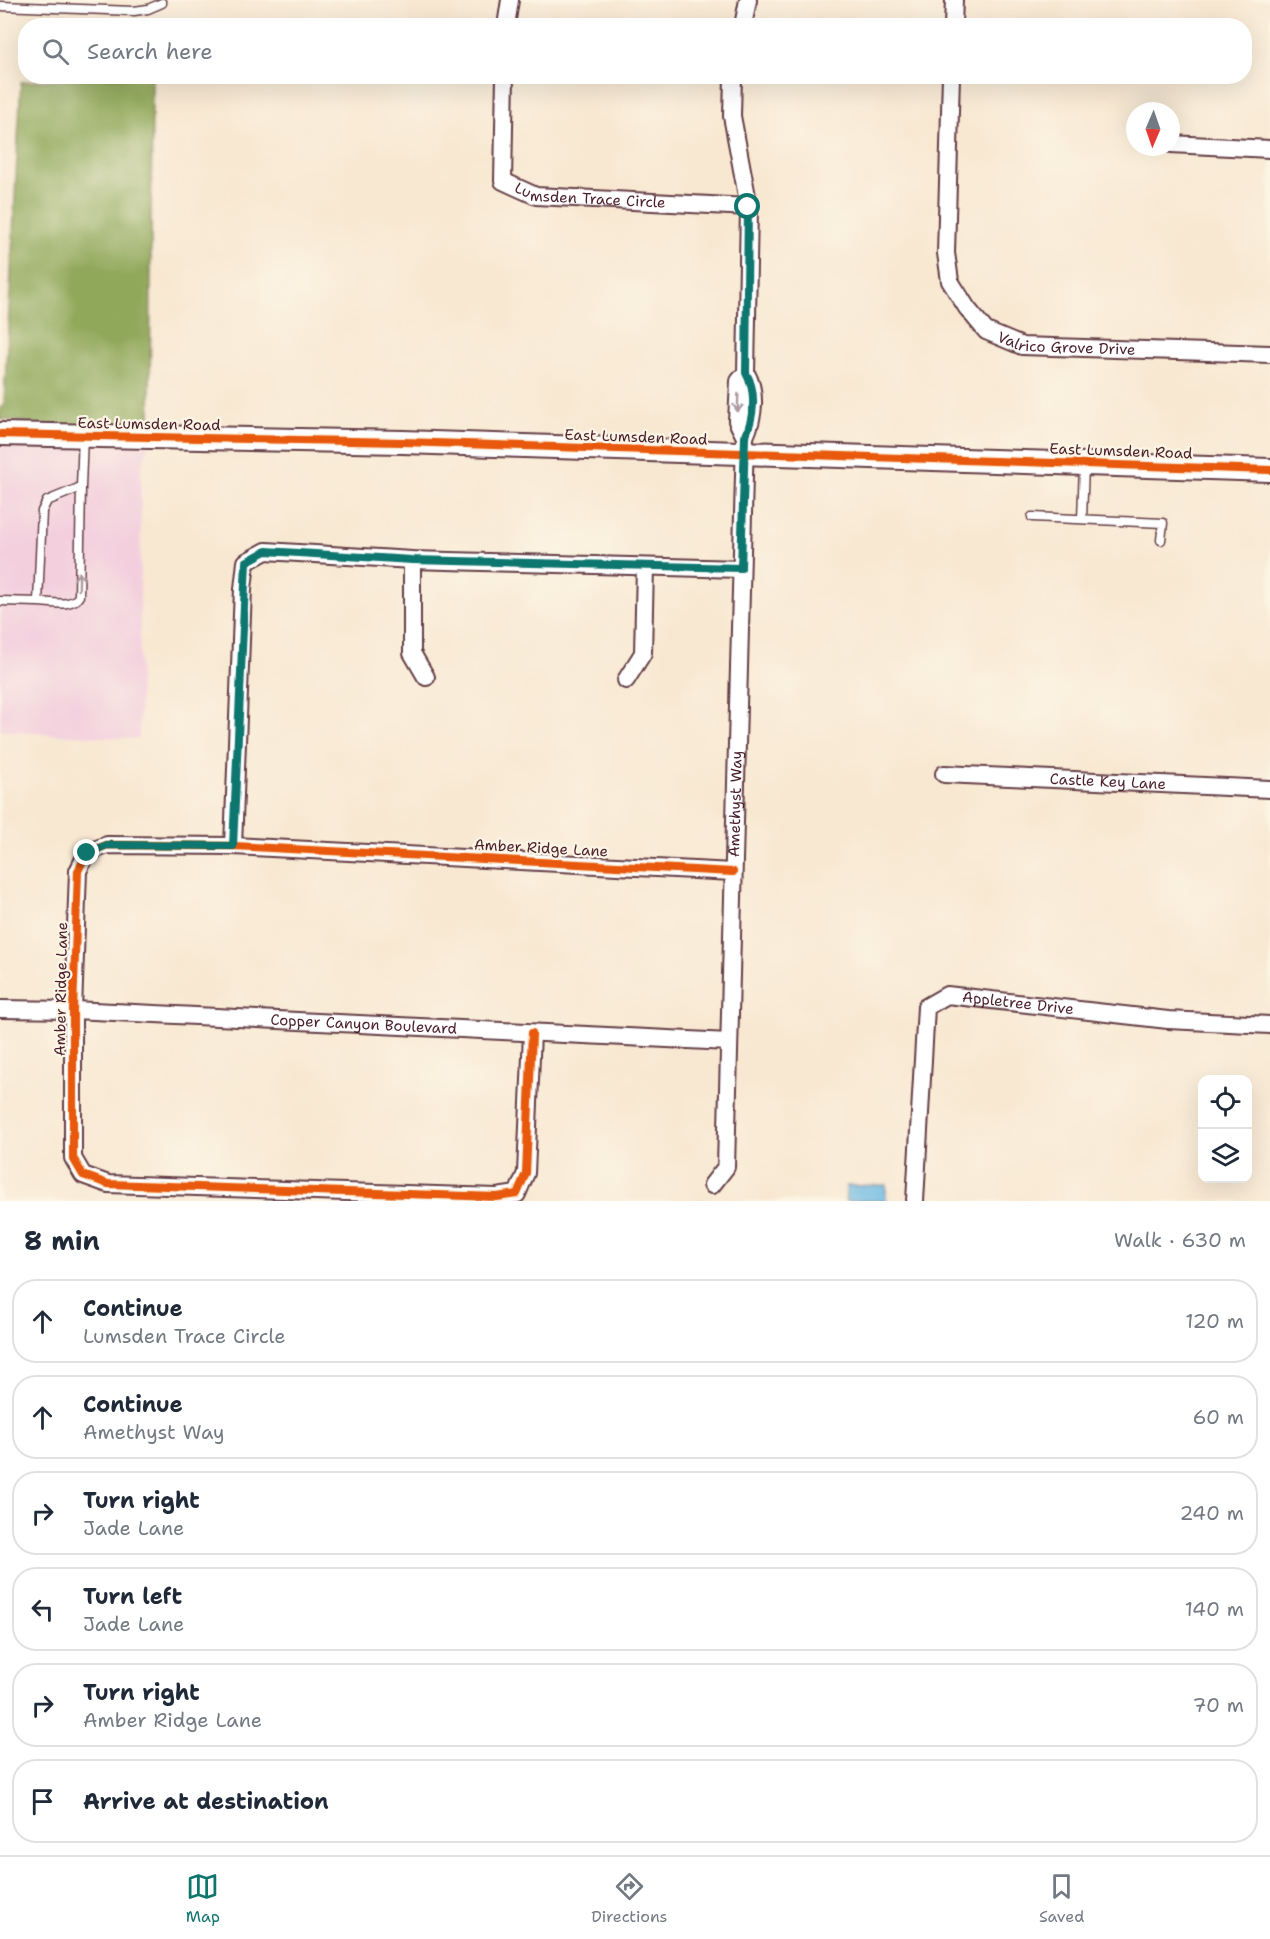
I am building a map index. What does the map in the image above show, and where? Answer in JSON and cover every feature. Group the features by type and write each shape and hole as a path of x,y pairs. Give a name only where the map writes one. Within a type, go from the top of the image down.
{"street":[{"path":"507,18 510,0"},
{"path":"745,18 748,0"},
{"path":"953,18 954,0"},
{"name":"Lumsden Trace Circle","path":"505,84 503,181 536,196 748,207"},
{"path":"733,84 732,116 748,207 746,373 752,384 752,421 745,445"},
{"name":"Valrico Grove Drive","path":"951,84 946,253 950,281 967,308 986,331 1022,346 1270,354"},
{"path":"1180,144 1270,149"},
{"name":"East Lumsden Road","path":"0,434 415,442 745,445 1084,463 1270,470"},
{"name":"Amethyst Way","path":"712,1185 726,1167 745,445"},
{"path":"233,846 246,562 266,551 412,560 741,568"},
{"path":"412,560 412,653 426,677"},
{"path":"626,680 644,653 645,567"},
{"name":"Castle Key Lane","path":"944,774 1270,789"},
{"name":"Amber Ridge Lane","path":"532,1034 526,1173 517,1194 497,1197 108,1184 83,1175 73,1158 73,1010 78,871 87,853 107,845 233,846 733,872"},
{"name":"Appletree Drive","path":"915,1201 926,1007 947,995 1168,1020 1270,1025"},
{"name":"Copper Canyon Boulevard","path":"0,1009 73,1010 729,1042"}],"lane":[{"path":"0,6 134,11 162,3"},
{"path":"0,601 70,603 76,601 79,596 83,436"},
{"path":"1082,519 1084,463"},
{"path":"38,602 42,511 47,501 81,487"},
{"path":"1032,517 1163,523 1161,540"}],"shaded area":[{"path":"0,442 149,445 141,469 139,739 0,731"}],"green space":[{"path":"21,84 152,84 150,429 58,427 0,419 0,408 4,405"}],"water":[{"path":"886,1185 886,1201 846,1201 846,1186"}],"cycle path":[{"path":"0,434 403,442 1270,470"},
{"path":"532,1033 526,1173 517,1194 497,1197 108,1184 83,1175 73,1158 73,1010 78,871 87,853 107,845 233,846 733,872"}],"route":[{"path":"87,853 107,845 233,846 246,562 266,551 412,560 741,568 745,437 752,421 752,384 746,373 748,207"}]}
